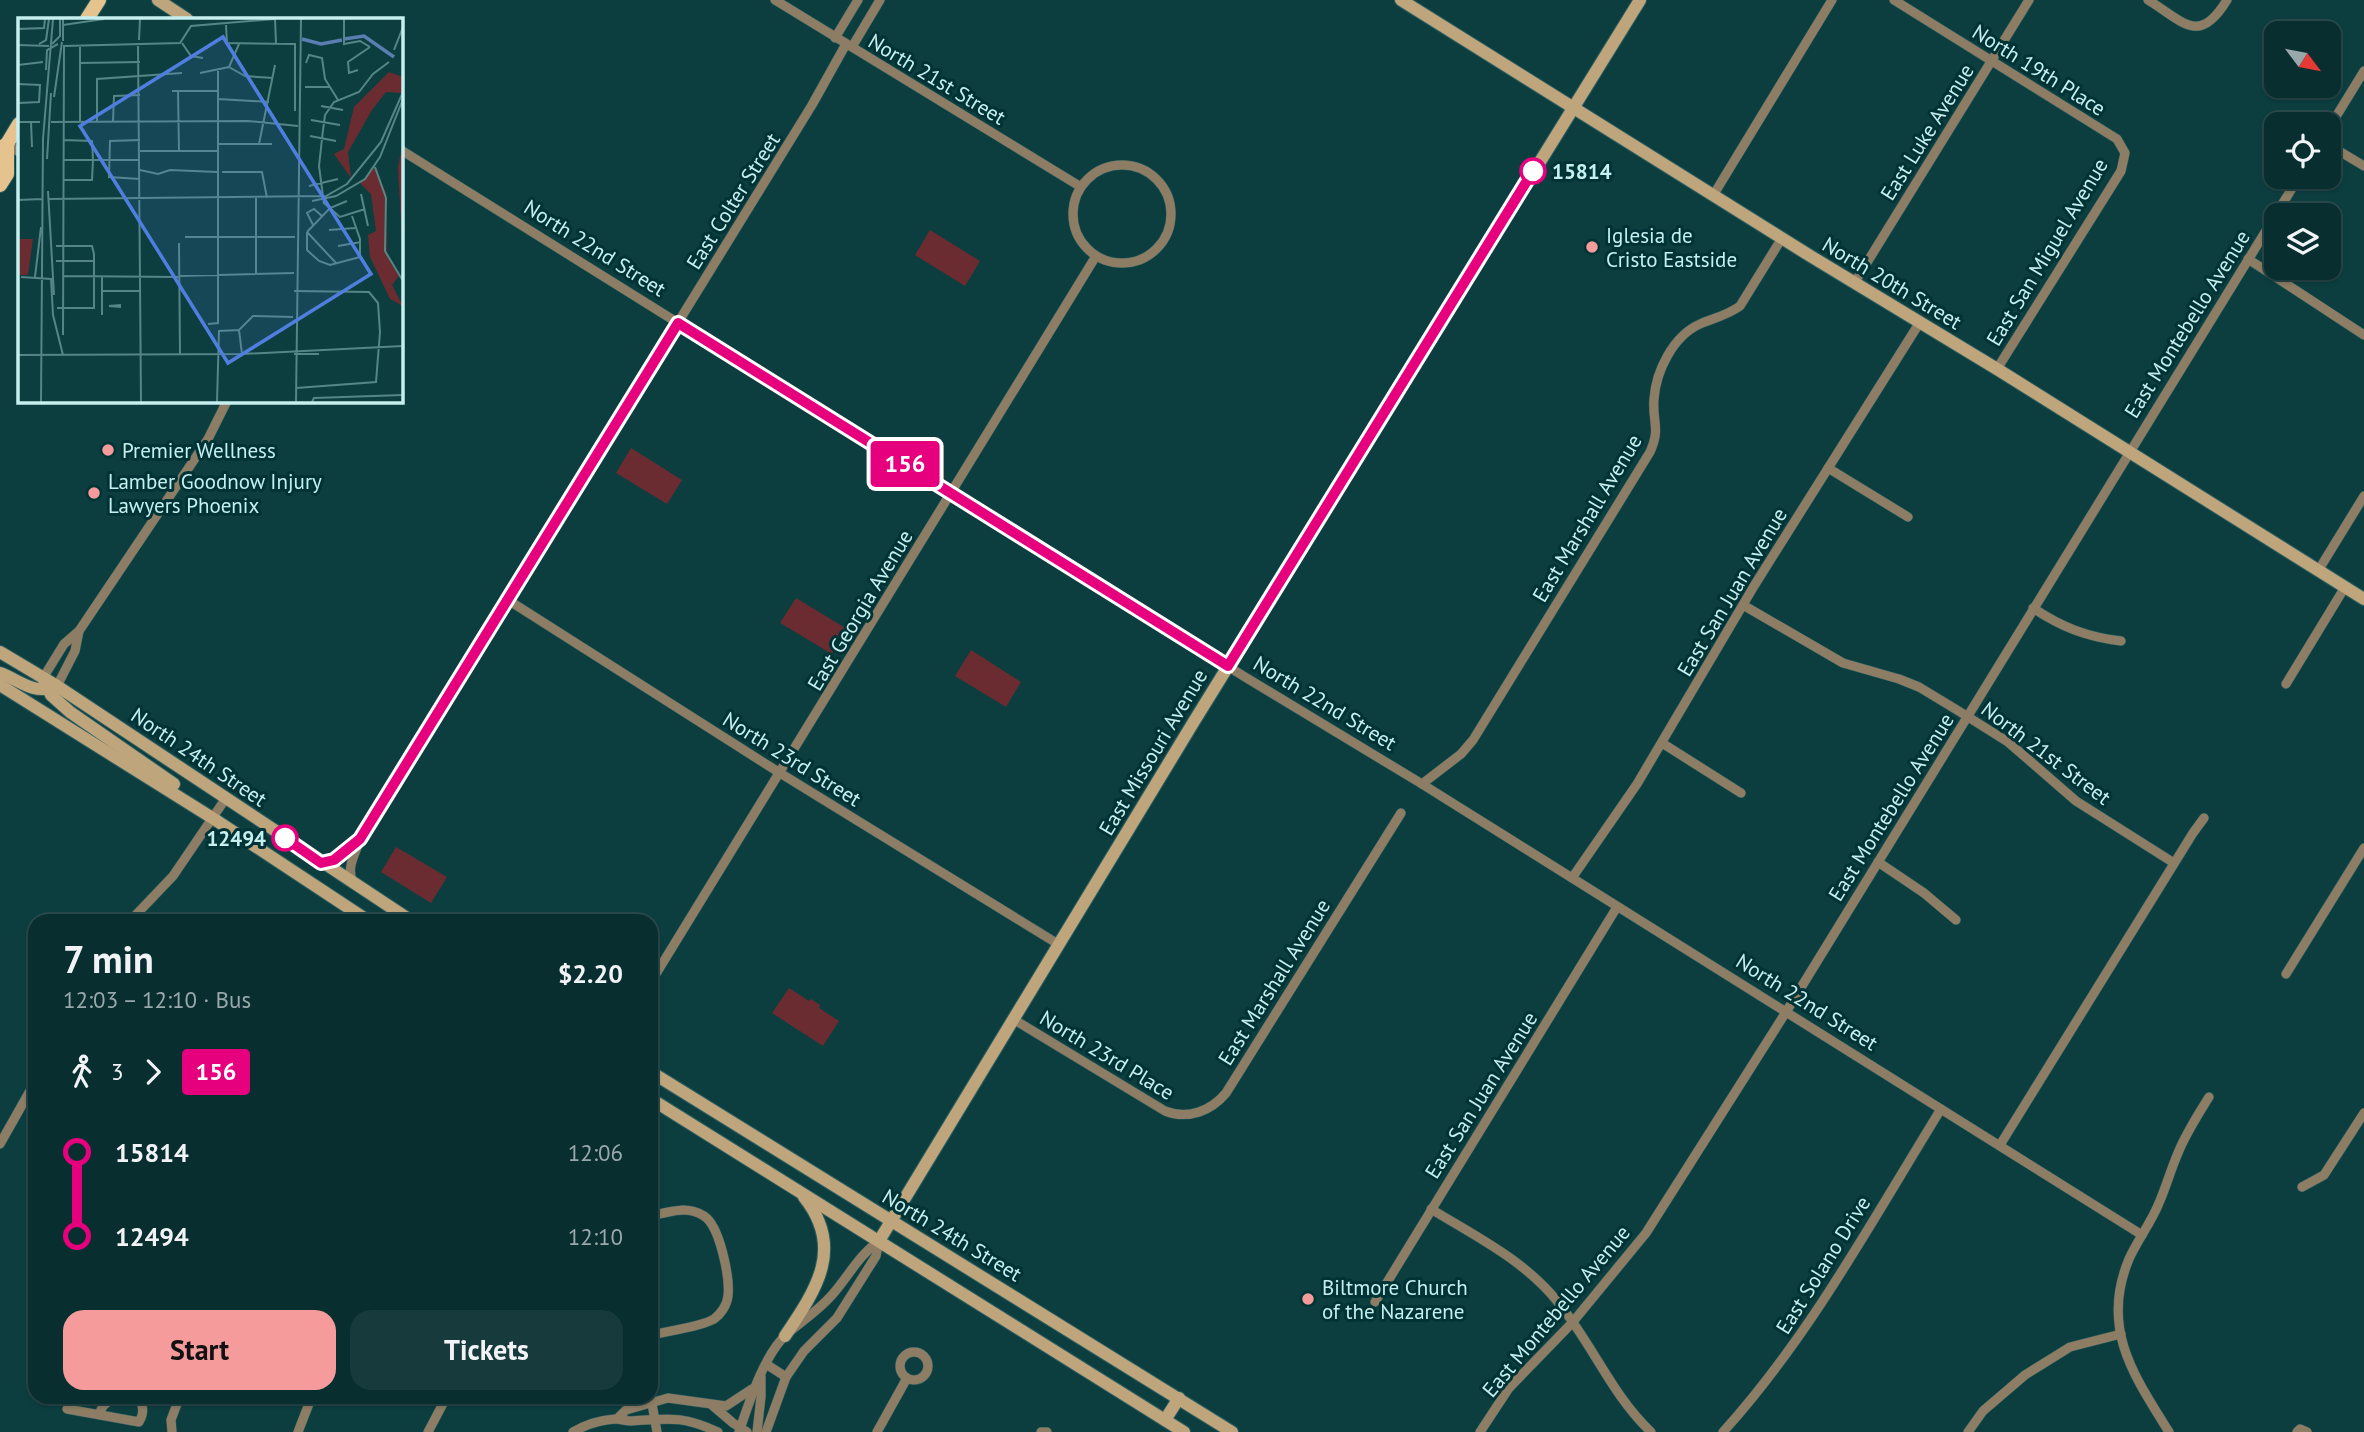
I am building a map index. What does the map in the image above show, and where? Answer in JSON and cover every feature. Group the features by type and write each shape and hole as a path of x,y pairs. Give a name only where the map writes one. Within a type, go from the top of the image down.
{"main road":[{"path":"88,18 99,0"},
{"path":"158,0 185,18"},
{"name":"North 20th Street","path":"1401,0 2364,599"},
{"name":"East Missouri Avenue","path":"879,1241 1228,666 1640,0"},
{"path":"0,185 7,174 9,148 18,126"},
{"name":"North 24th Street","path":"0,652 400,914"},
{"path":"0,673 28,688 49,684 70,712 199,801 214,819"},
{"name":"North 24th Street","path":"0,685 214,819 359,914"},
{"name":"North 24th Street","path":"658,1076 1232,1432"},
{"name":"North 24th Street","path":"658,1103 1184,1432"},
{"path":"785,1336 812,1296 821,1277 823,1263 820,1224 799,1192"},
{"path":"1165,1420 1179,1398"}],"street":[{"name":"North 21st Street","path":"775,0 1081,187"},
{"path":"835,37 858,0"},
{"name":"East Colter Street","path":"353,884 348,872 349,865 360,839 849,46 880,0"},
{"path":"1714,194 1832,0"},
{"name":"North 19th Place","path":"1894,0 2117,139 2125,153"},
{"name":"East Luke Avenue","path":"1855,282 2029,0"},
{"path":"2148,0 2192,27 2205,26 2218,15 2227,0"},
{"path":"2339,112 2364,71"},
{"name":"North 22nd Street","path":"402,151 2142,1235"},
{"path":"2341,152 2364,166"},
{"name":"East San Miguel Avenue","path":"1997,369 2121,171 2125,153"},
{"path":"1123,165 1139,168 1153,176 1163,188 1170,204 1166,235 1156,249 1143,258 1128,263 1111,262 1096,256 1084,246 1076,233 1074,209 1081,187 1092,175 1107,168 1123,165"},
{"name":"East Montebello Avenue","path":"1480,1432 1509,1388 1573,1322 1646,1233 1786,1012 2292,189"},
{"name":"East Marshall Avenue","path":"1422,784 1461,754 1473,740 1650,452 1657,432 1653,406 1655,392 1659,374 1671,350 1697,325 1740,306 1782,238"},
{"name":"East Georgia Avenue","path":"658,971 1096,256"},
{"path":"2248,259 2364,335"},
{"name":"East San Juan Avenue","path":"1572,878 1637,783 1743,605 1920,322"},
{"path":"49,684 64,644 79,631 208,439 226,402"},
{"path":"1828,468 1908,517"},
{"path":"2318,571 2364,496"},
{"path":"2286,684 2346,587"},
{"name":"North 23rd Street","path":"508,600 780,774 1058,944"},
{"name":"North 21st Street","path":"1743,605 1843,663 1919,687 2008,742 2076,801 2174,863"},
{"path":"2034,608 2077,632 2121,641"},
{"path":"49,684 75,651 79,631"},
{"path":"1662,743 1741,793"},
{"path":"137,914 173,876 226,798"},
{"name":"East Marshall Avenue","path":"1184,1116 1216,1105 1226,1093 1401,813"},
{"path":"2000,1145 2204,818"},
{"name":"East Colter Street","path":"321,863 334,860 360,839"},
{"path":"2286,974 2364,848"},
{"path":"1878,862 1914,885 1956,920"},
{"name":"East San Juan Avenue","path":"1375,1302 1617,907"},
{"name":"North 23rd Place","path":"1013,1019 1158,1108 1184,1116"},
{"path":"0,1144 28,1094"},
{"path":"2169,1432 2127,1360 2119,1321 2121,1285 2128,1262 2159,1204 2185,1139 2209,1097"},
{"name":"East Solano Drive","path":"1723,1432 1763,1386 1801,1334 1941,1109"},
{"path":"2302,1187 2324,1175 2364,1113"},
{"path":"1431,1209 1525,1269 1549,1291 1573,1322 1623,1402 1651,1432"},
{"path":"658,1215 684,1210 708,1218 719,1242 728,1293 725,1306 714,1319 658,1333"},
{"path":"713,1406 742,1431 754,1387 785,1336 831,1297 867,1250 879,1241"},
{"path":"766,1432 786,1377 804,1352 837,1318 876,1256 879,1241"},
{"path":"1968,1432 1983,1411 2025,1375 2070,1347 2121,1334"},
{"path":"766,1364 786,1377"},
{"path":"757,1432 761,1375"},
{"path":"877,1432 907,1378"},
{"path":"658,1399 726,1406 754,1387"},
{"path":"99,1414 105,1404"},
{"path":"67,1409 139,1422 144,1415 142,1404"},
{"path":"172,1432 171,1420 177,1404"},
{"path":"298,1432 309,1404"},
{"path":"428,1432 443,1404"},
{"path":"573,1432 589,1424 618,1418 626,1410 640,1404"},
{"path":"652,1404 657,1432"},
{"path":"618,1418 627,1422 655,1418 681,1419 702,1424 718,1432"},
{"path":"1041,1432 1047,1432"}],"shaded area":[{"path":"930,230 980,261 965,286 915,255"},
{"path":"631,448 682,480 667,504 616,473"},
{"path":"796,598 847,629 832,654 780,623"},
{"path":"971,650 1021,682 1006,707 955,676"},
{"path":"396,847 447,877 431,903 381,872"},
{"path":"789,988 809,1001 811,999 820,1005 819,1008 839,1021 823,1046 772,1013"}],"bus line":[{"name":"156","path":"285,838 321,863 334,860 360,839 678,323 1228,666 1533,171"}],"place":[{"name":"15814","path":"1533,171"},
{"name":"Iglesia de Cristo Eastside","path":"1592,247"},
{"name":"Premier Wellness","path":"108,450"},
{"name":"Lamber Goodnow Injury Lawyers Phoenix","path":"94,493"},
{"name":"12494","path":"285,838"},
{"name":"Biltmore Church of the Nazarene","path":"1308,1299"}]}
